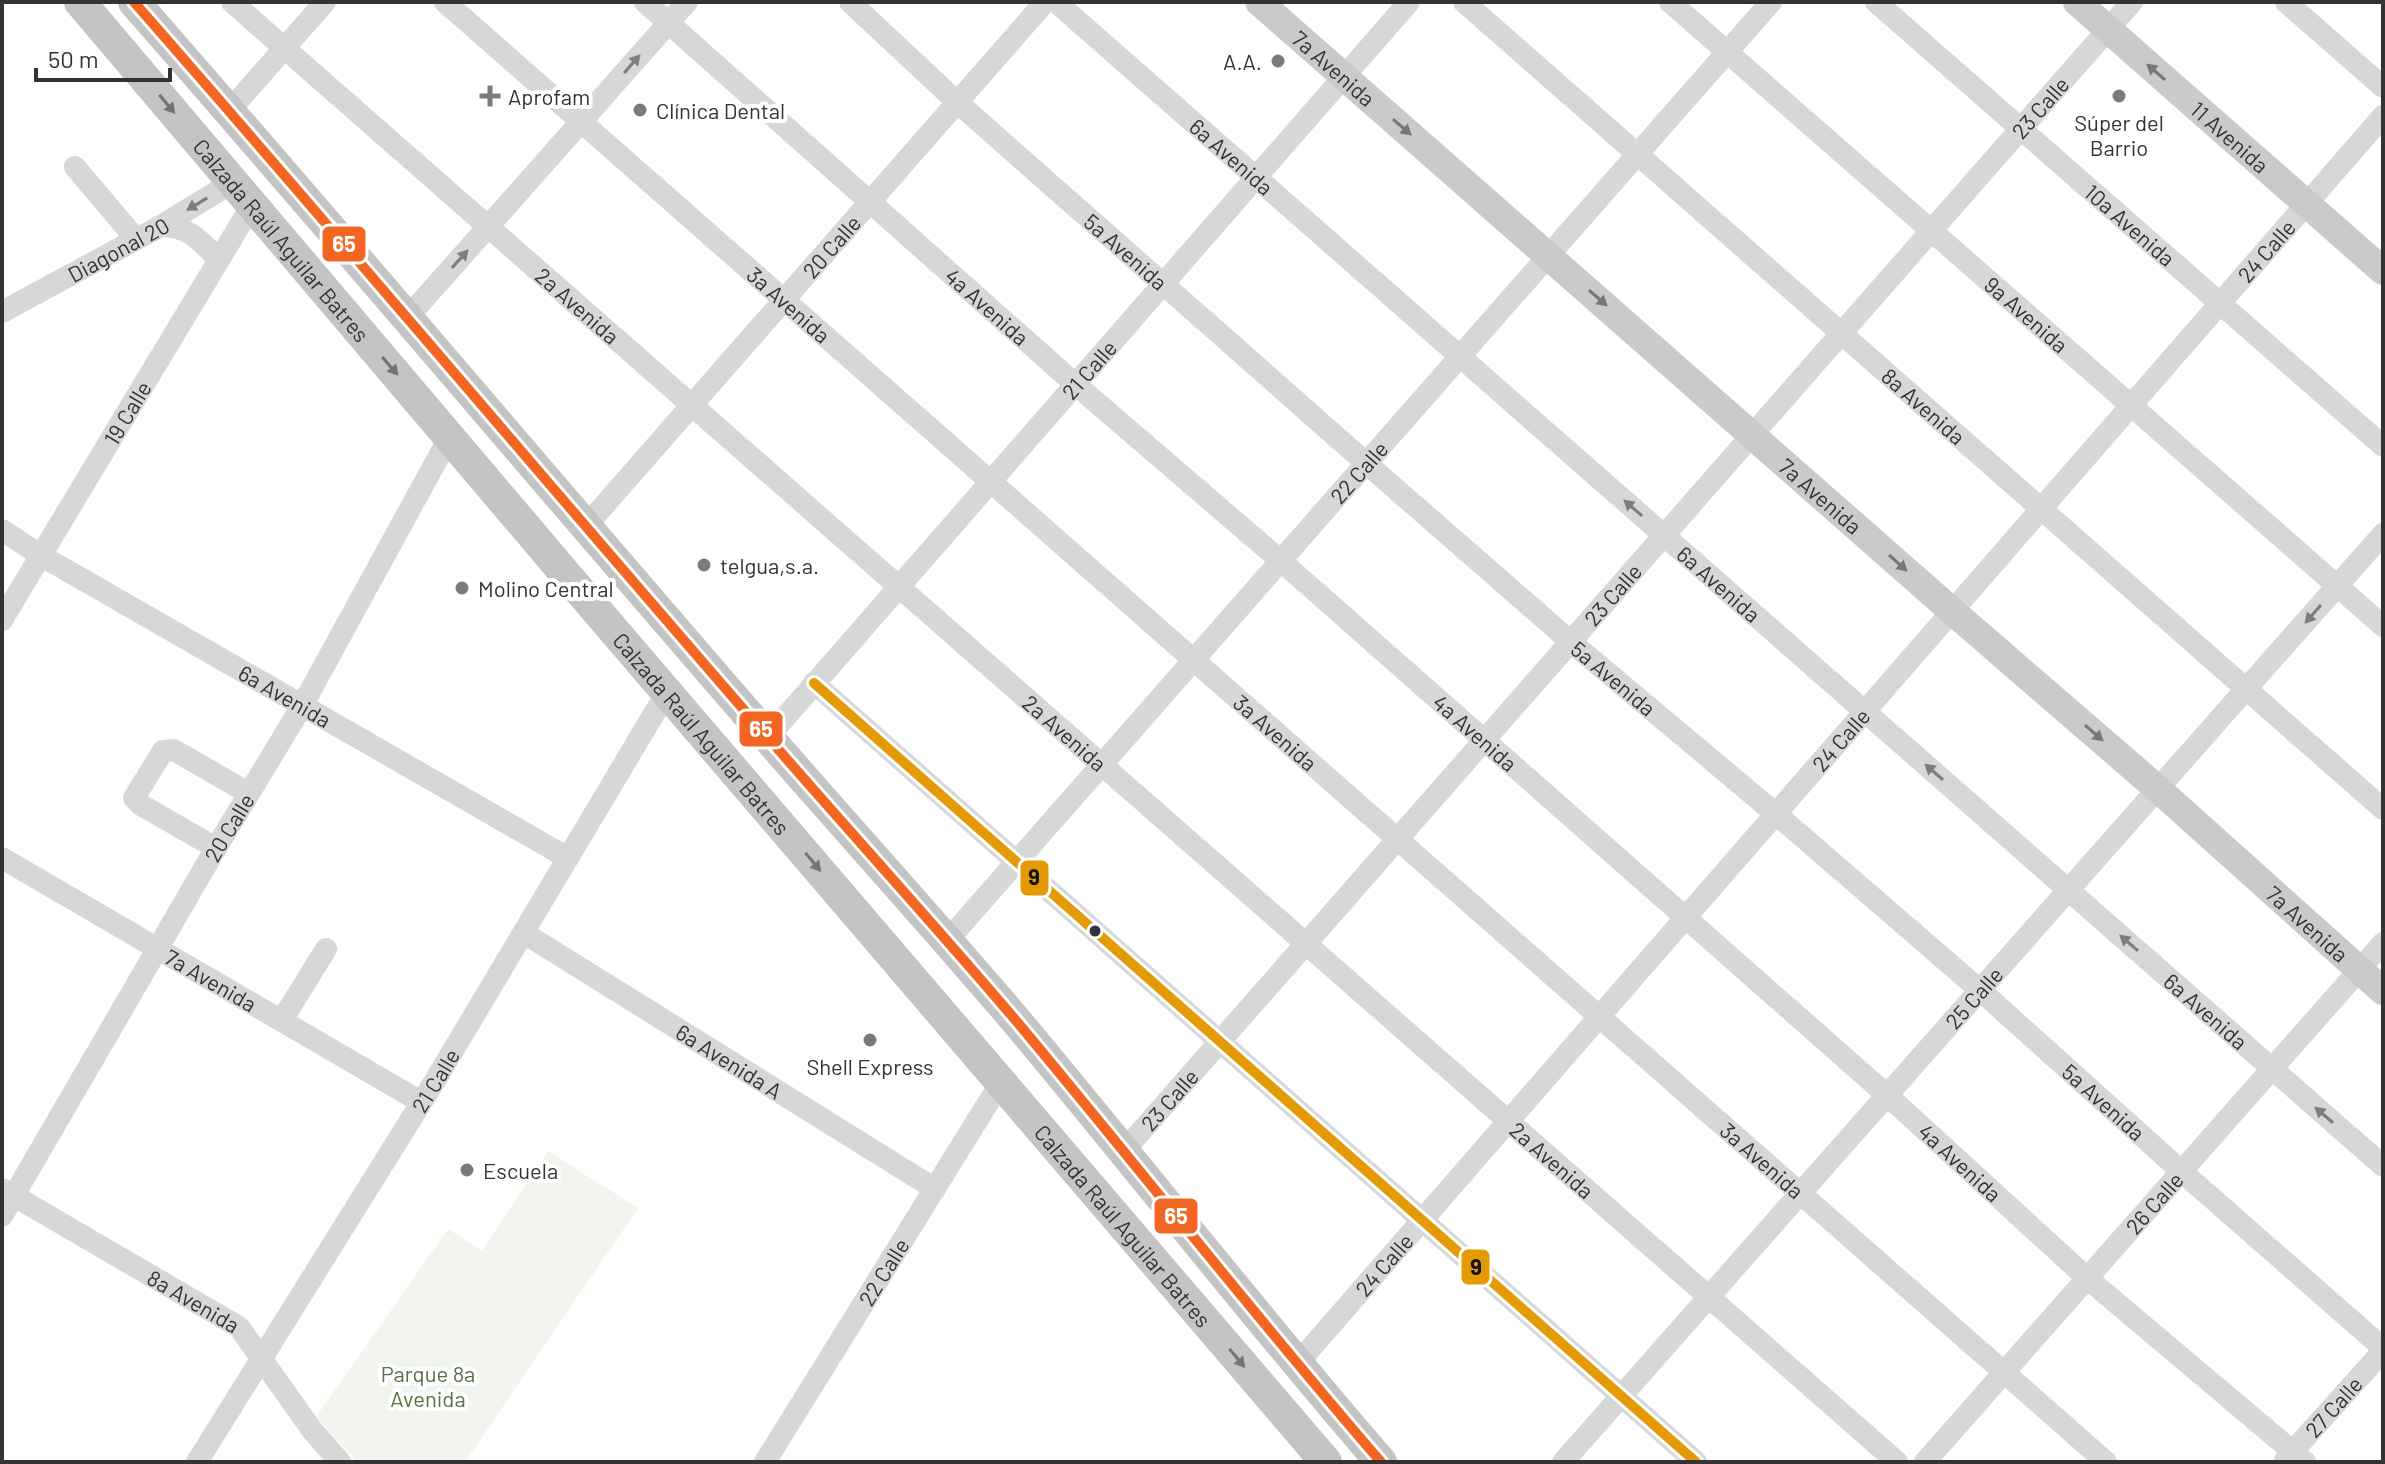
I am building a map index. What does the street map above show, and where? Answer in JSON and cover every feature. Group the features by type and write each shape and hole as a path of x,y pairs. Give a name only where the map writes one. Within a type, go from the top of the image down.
{"highway":[{"name":"Calzada Raúl Aguilar Batres","path":"80,2 1326,1462"},
{"name":"Calzada Raúl Aguilar Batres","path":"134,2 768,737 895,878 1381,1462"}],"main road":[{"name":"7a Avenida","path":"1259,2 2159,790 2383,991"},
{"name":"11 Avenida","path":"2077,2 2383,271"}],"street":[{"name":"2a Avenida","path":"232,2 1897,1462"},
{"path":"229,111 325,2"},
{"name":"3a Avenida","path":"445,2 2106,1462"},
{"name":"4a Avenida","path":"645,2 1075,384 1485,740 1684,919 1888,1096 2087,1278 2294,1458"},
{"path":"408,317 687,2"},
{"name":"5a Avenida","path":"850,2 957,102 1366,463 1981,991 2383,1350"},
{"name":"20 Calle","path":"586,526 1045,2"},
{"name":"6a Avenida","path":"1056,2 2383,1166"},
{"name":"21 Calle","path":"768,737 1409,2"},
{"name":"8a Avenida","path":"1464,2 2383,809"},
{"name":"9a Avenida","path":"1670,2 2383,626"},
{"name":"22 Calle","path":"947,941 1771,2"},
{"name":"10a Avenida","path":"1876,2 2383,446"},
{"name":"23 Calle","path":"1123,1152 2132,2"},
{"path":"2286,2 2383,87"},
{"name":"24 Calle","path":"1297,1364 2383,116"},
{"path":"75,167 136,239"},
{"name":"Diagonal 20","path":"2,312 161,226 242,194"},
{"name":"19 Calle","path":"2,620 218,259 242,194"},
{"path":"161,226 186,229 218,259"},
{"name":"20 Calle","path":"2,1216 8,1192 158,949 302,706 450,436"},
{"name":"6a Avenida","path":"2,530 40,555 568,858"},
{"name":"25 Calle","path":"1563,1462 2383,534"},
{"path":"814,683 1696,1462"},
{"name":"21 Calle","path":"197,1462 421,1102 667,692"},
{"path":"216,848 134,798 163,751 174,750 248,793"},
{"name":"7a Avenida","path":"2,858 421,1102"},
{"name":"6a Avenida A","path":"524,933 935,1189"},
{"name":"26 Calle","path":"1925,1462 2383,943"},
{"path":"282,1020 326,949"},
{"name":"22 Calle","path":"765,1462 1001,1082"},
{"name":"8a Avenida","path":"8,1192 239,1327 312,1430 340,1462"},
{"name":"27 Calle","path":"2294,1458 2383,1350"}],"green space":[{"name":"Parque 8a Avenida","path":"548,1151 638,1208 465,1462 357,1462 316,1417 448,1229 482,1251"}],"transit line":[{"name":"65","path":"134,2 1018,1023 1381,1462"},
{"name":"9","path":"814,683 1696,1462"}],"place":[{"name":"A.A.","path":"1278,61"},
{"name":"Aprofam","path":"490,96"},
{"name":"Súper del Barrio","path":"2119,96"},
{"name":"Clínica Dental","path":"640,110"},
{"name":"telgua,s.a.","path":"704,565"},
{"name":"Molino Central","path":"462,588"},
{"name":"Shell Express","path":"870,1040"},
{"name":"Escuela","path":"467,1170"}]}
